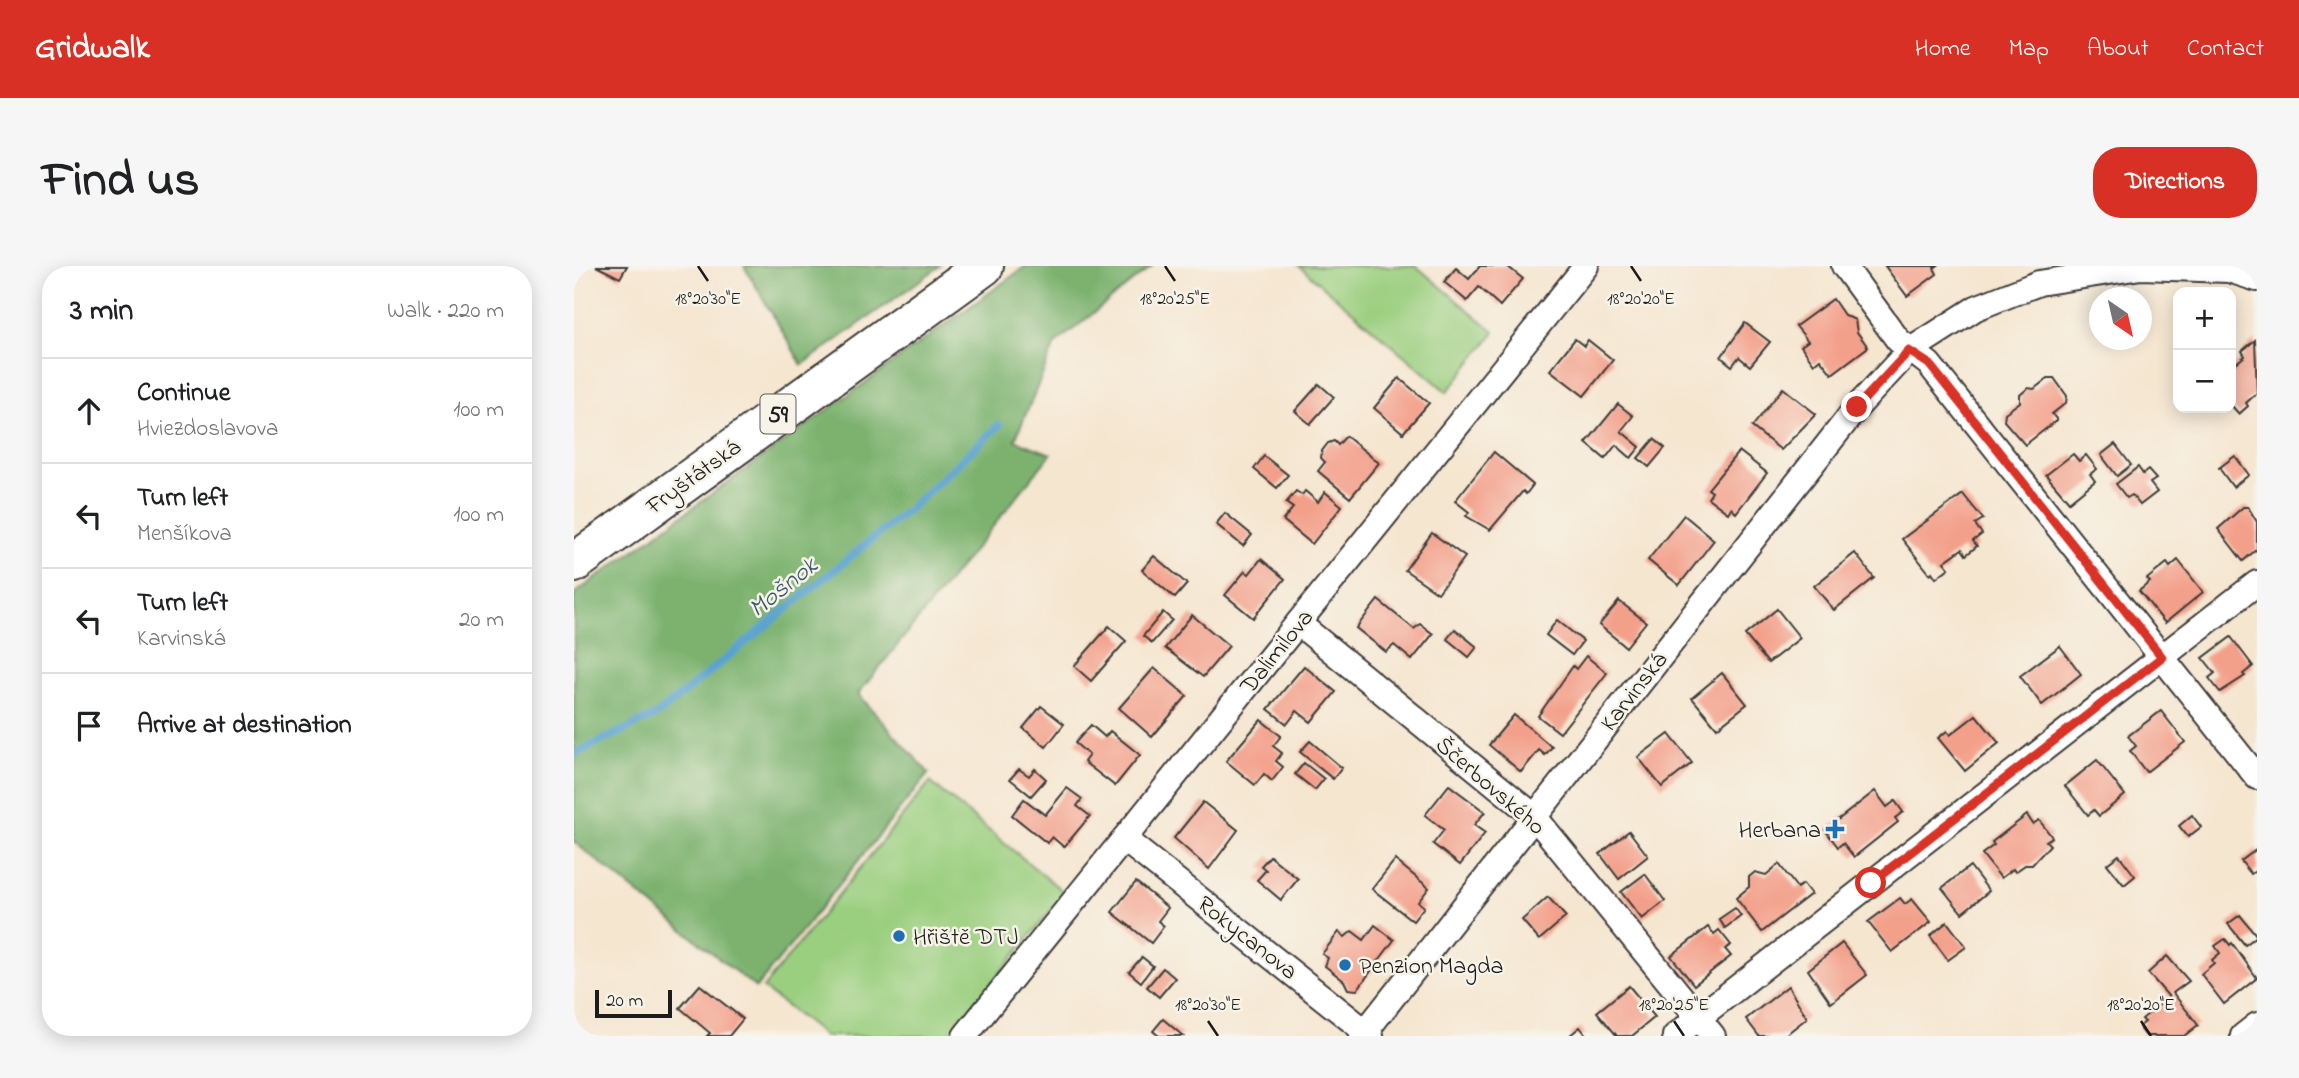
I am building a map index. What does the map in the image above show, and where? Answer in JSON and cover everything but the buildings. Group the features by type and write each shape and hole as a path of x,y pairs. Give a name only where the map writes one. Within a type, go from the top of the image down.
{"main road":[{"name":"Fryštátská","path":"574,563 984,266"}],"street":[{"name":"Dalimilova","path":"965,1036 1586,266"},
{"path":"1844,266 1898,340 1929,364 2257,777"},
{"name":"Karvinská","path":"1367,1034 1534,816 1857,407 1909,351 1976,308 2039,283 2141,267 2229,270 2257,279"},
{"path":"1675,1036 1705,1027 2257,583"},
{"name":"Ščerbovského","path":"1298,623 1534,816 1705,1027"},
{"name":"Rokycanova","path":"1124,839 1367,1034"},
{"path":"2244,1036 2257,1025"}],"green space":[{"path":"744,266 940,266 802,365"},
{"path":"1026,266 1152,266 1055,344 1015,440 1051,454 858,694 929,773 756,988 574,842 574,594"},
{"path":"1299,266 1416,266 1495,332 1447,392"},
{"path":"930,782 1065,893 949,1036 824,1036 763,988"}],"waterway":[{"name":"Mošnok","path":"574,754 658,714 909,509 999,425"}],"place":[{"name":"Herbana","path":"1835,829"},
{"name":"Hřiště DTJ","path":"899,936"},
{"name":"Penzion Magda","path":"1345,965"}],"route":[{"path":"1857,407 1909,351 1929,364 2162,657 1871,883"}]}
